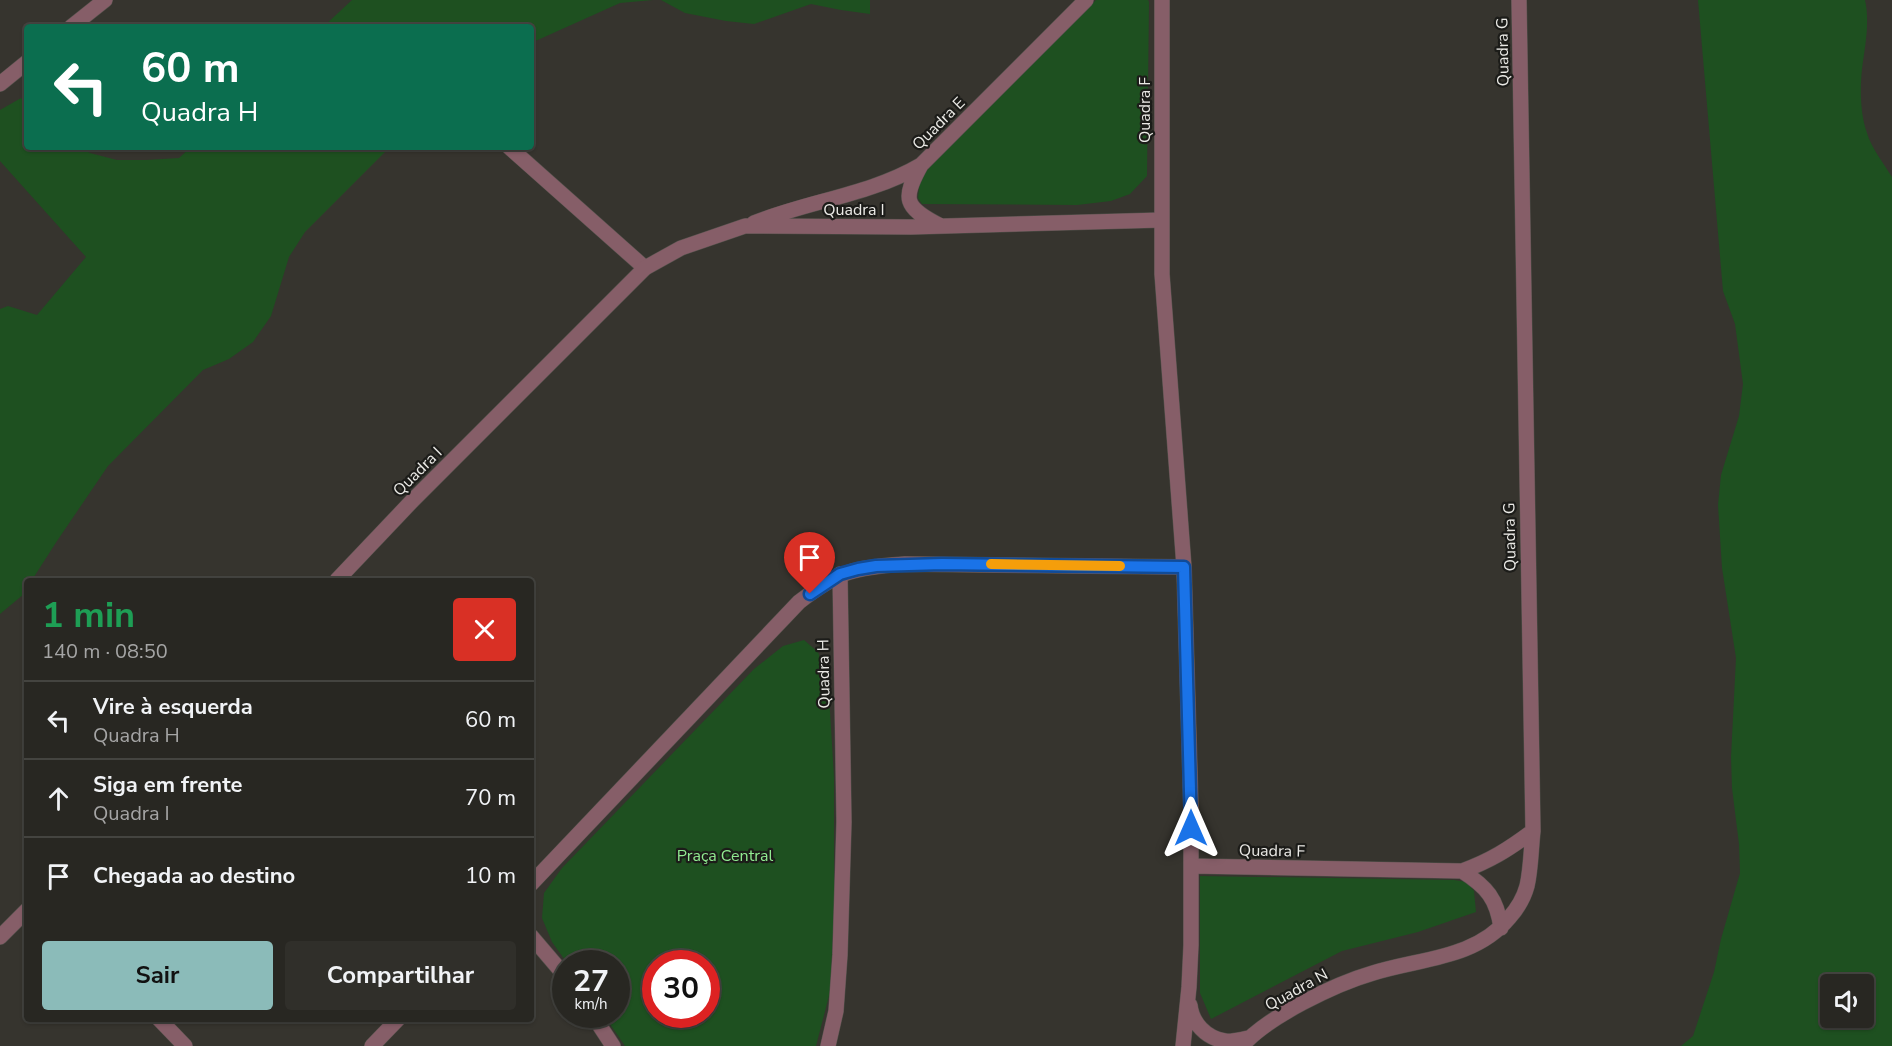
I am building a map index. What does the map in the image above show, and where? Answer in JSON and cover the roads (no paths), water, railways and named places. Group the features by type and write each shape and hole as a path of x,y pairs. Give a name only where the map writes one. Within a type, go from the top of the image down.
{"street":[{"path":"75,24 105,0"},
{"name":"Quadra E","path":"745,226 888,182 921,165 1086,0"},
{"name":"Quadra F","path":"1162,0 1162,220"},
{"name":"Quadra G","path":"1372,973 1468,949 1501,928 1516,909 1527,887 1533,831 1519,0"},
{"path":"0,84 24,64"},
{"path":"512,150 645,268"},
{"path":"921,165 910,185 908,196 920,216 939,225"},
{"path":"1162,220 1162,274 1184,567 1191,809 1191,945 1183,1046"},
{"name":"Quadra I","path":"339,578 645,268 681,248 745,226 912,227 1162,220"},
{"path":"534,881 799,602 820,585 840,574 876,566 905,564 1184,567"},
{"name":"Quadra H","path":"828,1046 836,1011 841,944 844,822 840,574"},
{"name":"Quadra F","path":"1191,866 1462,871 1496,857 1533,831"},
{"path":"1462,871 1476,880 1494,900 1501,928"},
{"path":"0,937 24,913"},
{"path":"534,940 552,961"},
{"name":"Quadra N","path":"1245,1042 1295,1007 1340,985 1372,973"},
{"path":"1189,987 1194,1021 1206,1033 1225,1041 1245,1042"},
{"path":"162,1022 185,1046"},
{"path":"372,1046 395,1022"},
{"path":"601,1028 613,1046"}],"park label":[{"name":"Praça Central","path":"725,855"}]}
